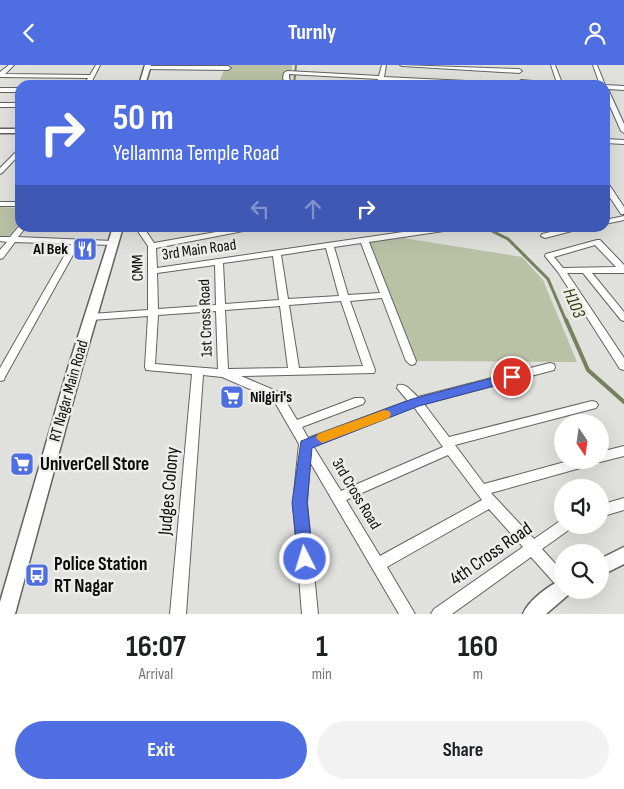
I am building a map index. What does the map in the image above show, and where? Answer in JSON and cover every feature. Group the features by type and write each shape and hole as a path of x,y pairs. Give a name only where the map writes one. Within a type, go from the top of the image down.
{"street":[{"path":"0,75 12,65"},
{"path":"90,80 98,65"},
{"path":"381,78 384,65"},
{"path":"402,65 518,68"},
{"path":"553,65 558,80"},
{"path":"595,65 601,80"},
{"path":"143,80 147,66 228,68"},
{"path":"287,80 286,78 294,73 417,80"},
{"path":"0,75 91,77"},
{"path":"610,87 624,88"},
{"path":"0,90 15,90"},
{"path":"610,100 624,131"},
{"path":"0,105 15,105"},
{"path":"0,131 15,131"},
{"path":"610,141 624,142"},
{"path":"0,172 15,156"},
{"path":"610,193 624,212"},
{"path":"610,200 614,199"},
{"path":"0,204 15,205"},
{"path":"610,221 624,218"},
{"path":"0,257 19,232"},
{"name":"RT Nagar Main Road","path":"5,611 116,232"},
{"name":"CMM","path":"142,232 152,246 153,312"},
{"path":"152,246 232,232"},
{"name":"3rd Main Road","path":"153,271 424,232"},
{"path":"545,236 562,232"},
{"path":"0,239 113,243"},
{"path":"364,241 411,361"},
{"path":"0,377 76,242"},
{"path":"624,269 597,242 549,256 624,366"},
{"path":"223,373 370,370 344,298 330,246"},
{"path":"277,253 294,372"},
{"name":"1st Cross Road","path":"219,262 223,373"},
{"path":"561,271 624,269"},
{"path":"585,270 624,318"},
{"path":"91,317 386,295"},
{"name":"3rd Cross Road","path":"153,312 150,367 223,373 277,396 407,614"},
{"path":"310,614 300,503 306,445 416,402 550,367"},
{"name":"Judges Colony","path":"178,614 198,370"},
{"path":"402,388 416,402 481,490 554,571"},
{"path":"295,425 359,401"},
{"path":"338,498 448,446 592,405"},
{"path":"609,455 624,451"},
{"path":"481,490 558,469"},
{"path":"378,565 491,501"},
{"path":"609,508 624,504"},
{"name":"4th Cross Road","path":"439,614 554,533"},
{"path":"609,565 622,561"},
{"path":"540,611 554,597"}],"green space":[{"path":"226,65 292,65 290,80 220,80"},
{"path":"0,207 15,208 15,228 9,236 0,236"},
{"path":"403,238 522,257 543,280 577,362 411,361 367,242"}],"waterway":[{"path":"294,80 296,65"},
{"name":"H103","path":"494,232 508,239 548,279 566,321"},
{"name":"H103","path":"566,320 588,370 624,402"}],"slow traffic":[{"path":"322,438 384,414"}],"place":[{"name":"Al Bek","path":"85,249"},
{"name":"Nilgiri's","path":"232,397"},
{"name":"UniverCell Store","path":"22,464"},
{"name":"Police Station RT Nagar","path":"37,575"}],"route":[{"path":"305,559 300,503 306,445 416,402 512,377"}]}
